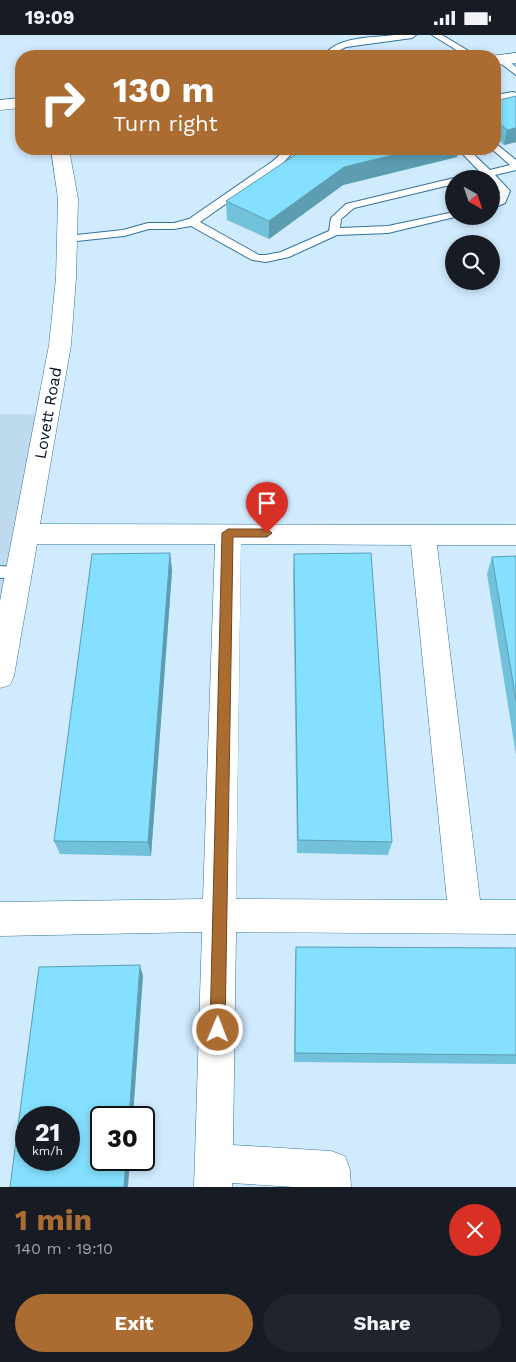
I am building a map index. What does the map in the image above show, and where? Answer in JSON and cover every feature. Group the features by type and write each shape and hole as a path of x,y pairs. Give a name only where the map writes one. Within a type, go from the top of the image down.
{"street":[{"path":"0,105 15,104"},
{"name":"Lovett Road","path":"0,676 10,572 26,533 60,345 68,199 61,155"},
{"path":"26,533 516,535"},
{"path":"228,533 214,1175 331,1170 332,1187"},
{"path":"423,534 465,917"},
{"path":"0,919 220,915 516,917"}],"lane":[{"path":"334,50 344,45 412,35"},
{"path":"436,35 462,50"},
{"path":"504,59 516,72"},
{"path":"501,98 513,95"},
{"path":"501,152 516,166"},
{"path":"67,239 124,233 148,226 174,226 193,222 225,202 278,163 285,155"},
{"path":"470,155 486,170"},
{"path":"500,170 516,166"},
{"path":"334,231 336,218 350,206 445,183"},
{"path":"500,185 505,191 504,197 500,202"},
{"path":"193,222 256,259 267,260 283,255 334,231 364,233 402,228 445,217"}],"shaded area":[{"path":"0,414 48,415 0,674"}],"building":[{"path":"516,96 516,128 507,130 501,124 501,100"},
{"path":"295,155 393,155 344,167 269,221 226,201"},
{"path":"170,553 148,842 54,841 92,554"},
{"path":"371,553 392,842 298,840 294,554"},
{"path":"516,556 516,700 492,557"},
{"path":"296,947 516,948 516,1055 295,1053"},
{"path":"140,965 130,1106 90,1106 90,1171 125,1171 124,1187 10,1187 15,1149 15,1171 80,1171 80,1106 21,1106 39,967"}],"route":[{"path":"218,1030 228,533 267,533"}]}
